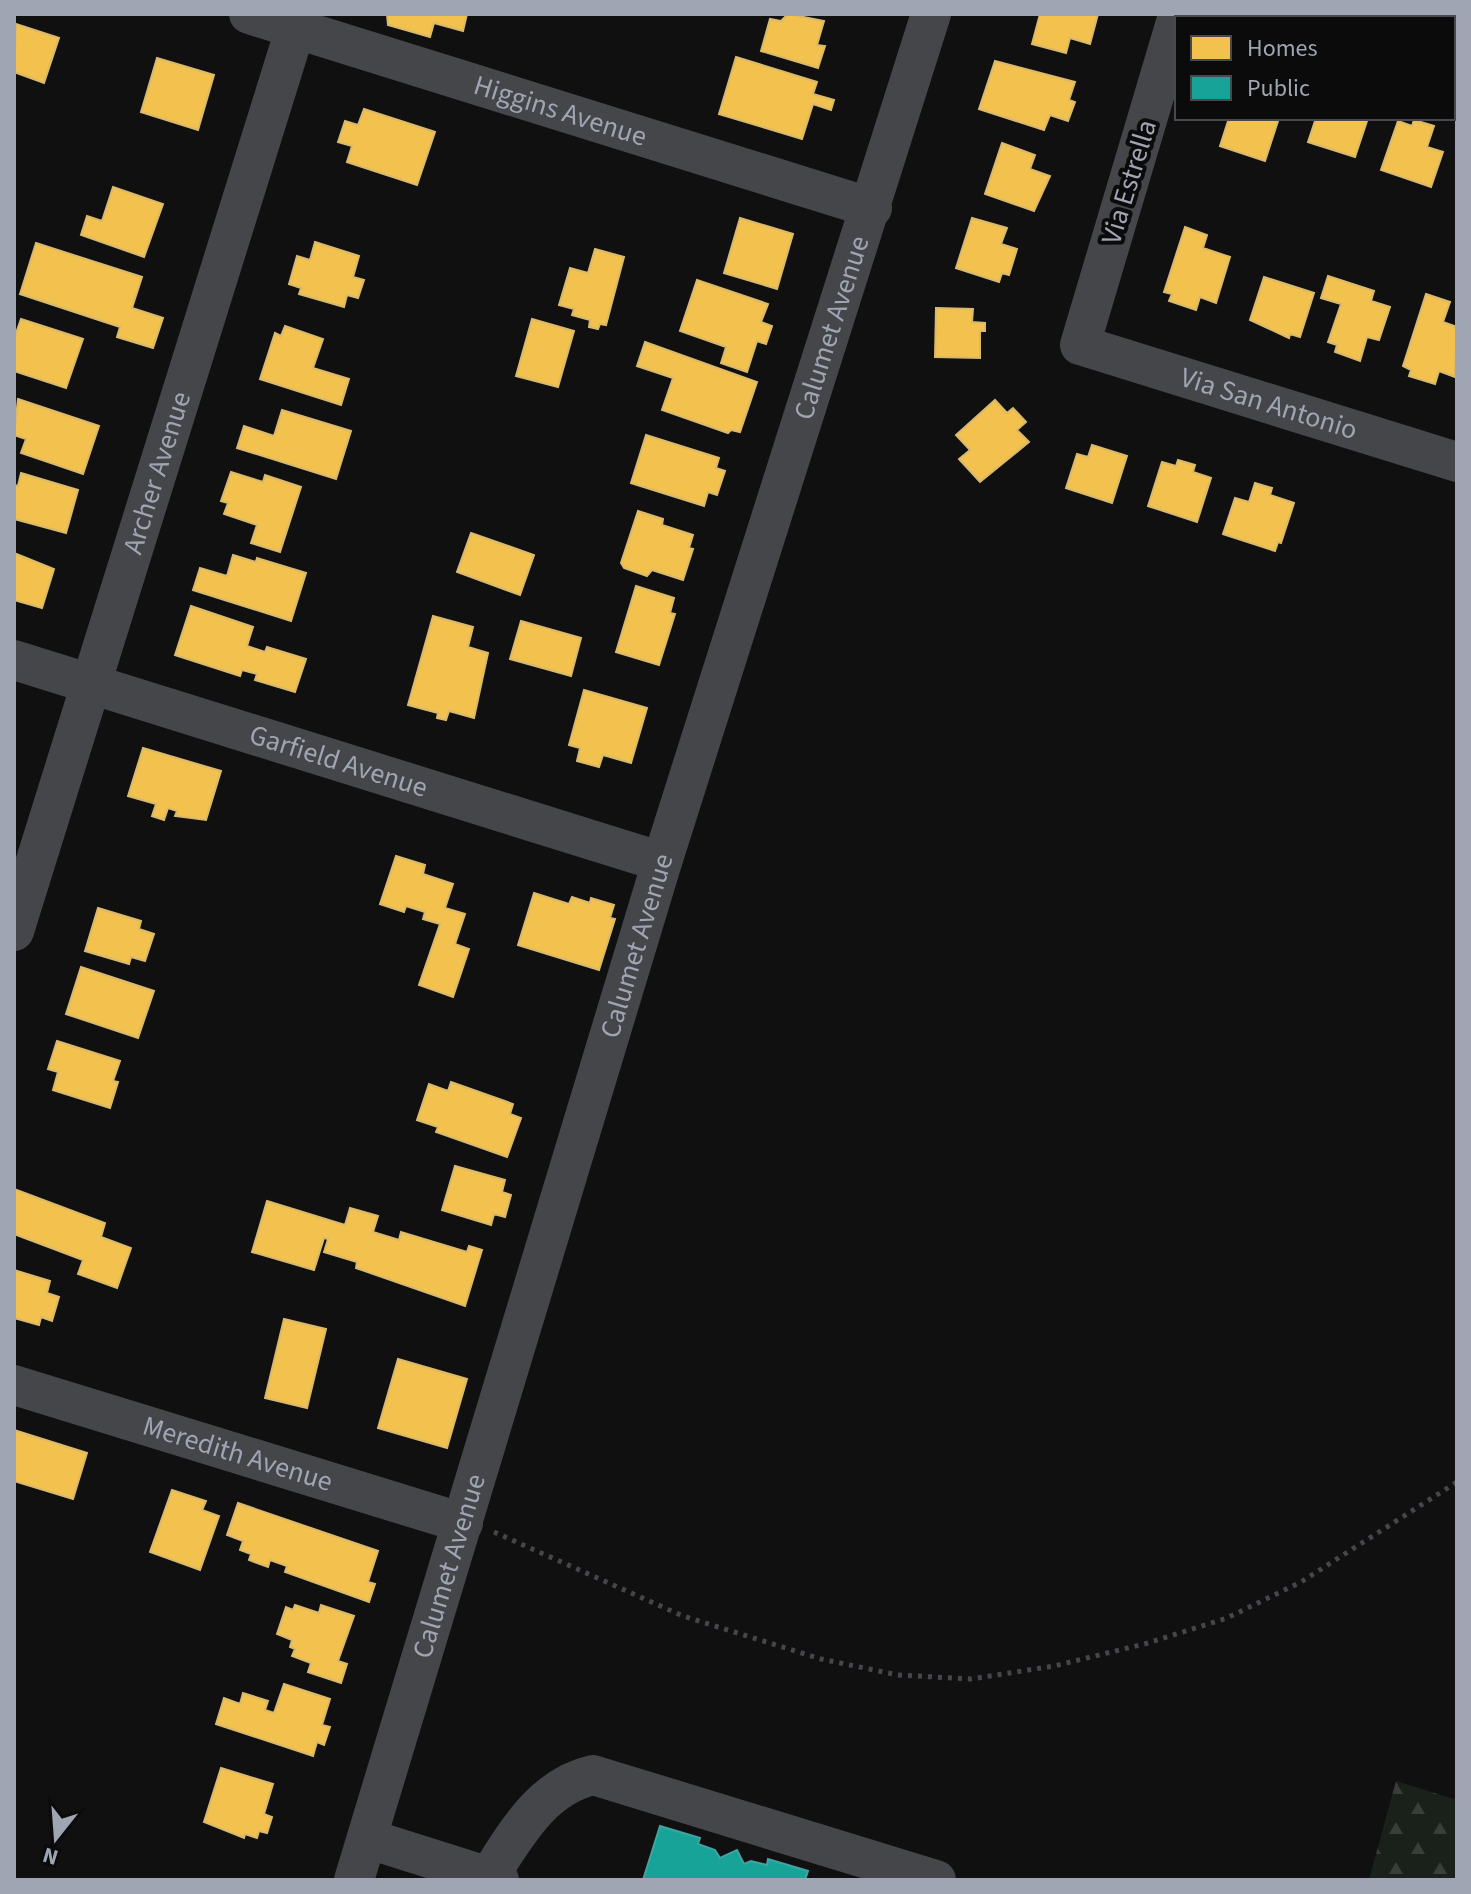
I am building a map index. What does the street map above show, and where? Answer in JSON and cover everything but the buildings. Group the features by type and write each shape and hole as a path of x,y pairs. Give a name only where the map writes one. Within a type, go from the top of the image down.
{"street":[{"name":"Higgins Avenue","path":"249,14 298,21 872,208"},
{"name":"Calumet Avenue","path":"360,1879 369,1839 662,862 872,208 931,14"},
{"name":"Archer Avenue","path":"14,931 298,21"},
{"name":"Via Estrella","path":"1080,345 1175,27"},
{"name":"Via San Antonio","path":"1080,345 1457,462"},
{"name":"Garfield Avenue","path":"14,660 662,862"},
{"name":"Meredith Avenue","path":"14,1385 463,1523"},
{"path":"369,1839 494,1878 527,1817 555,1792 577,1779 593,1775 936,1880"}],"path":[{"path":"463,1523 511,1536 683,1616 821,1659 898,1675 971,1679 1085,1658 1227,1618 1301,1582 1457,1482"}],"green space":[{"path":"1396,1781 1457,1800 1457,1880 1369,1880"}]}
